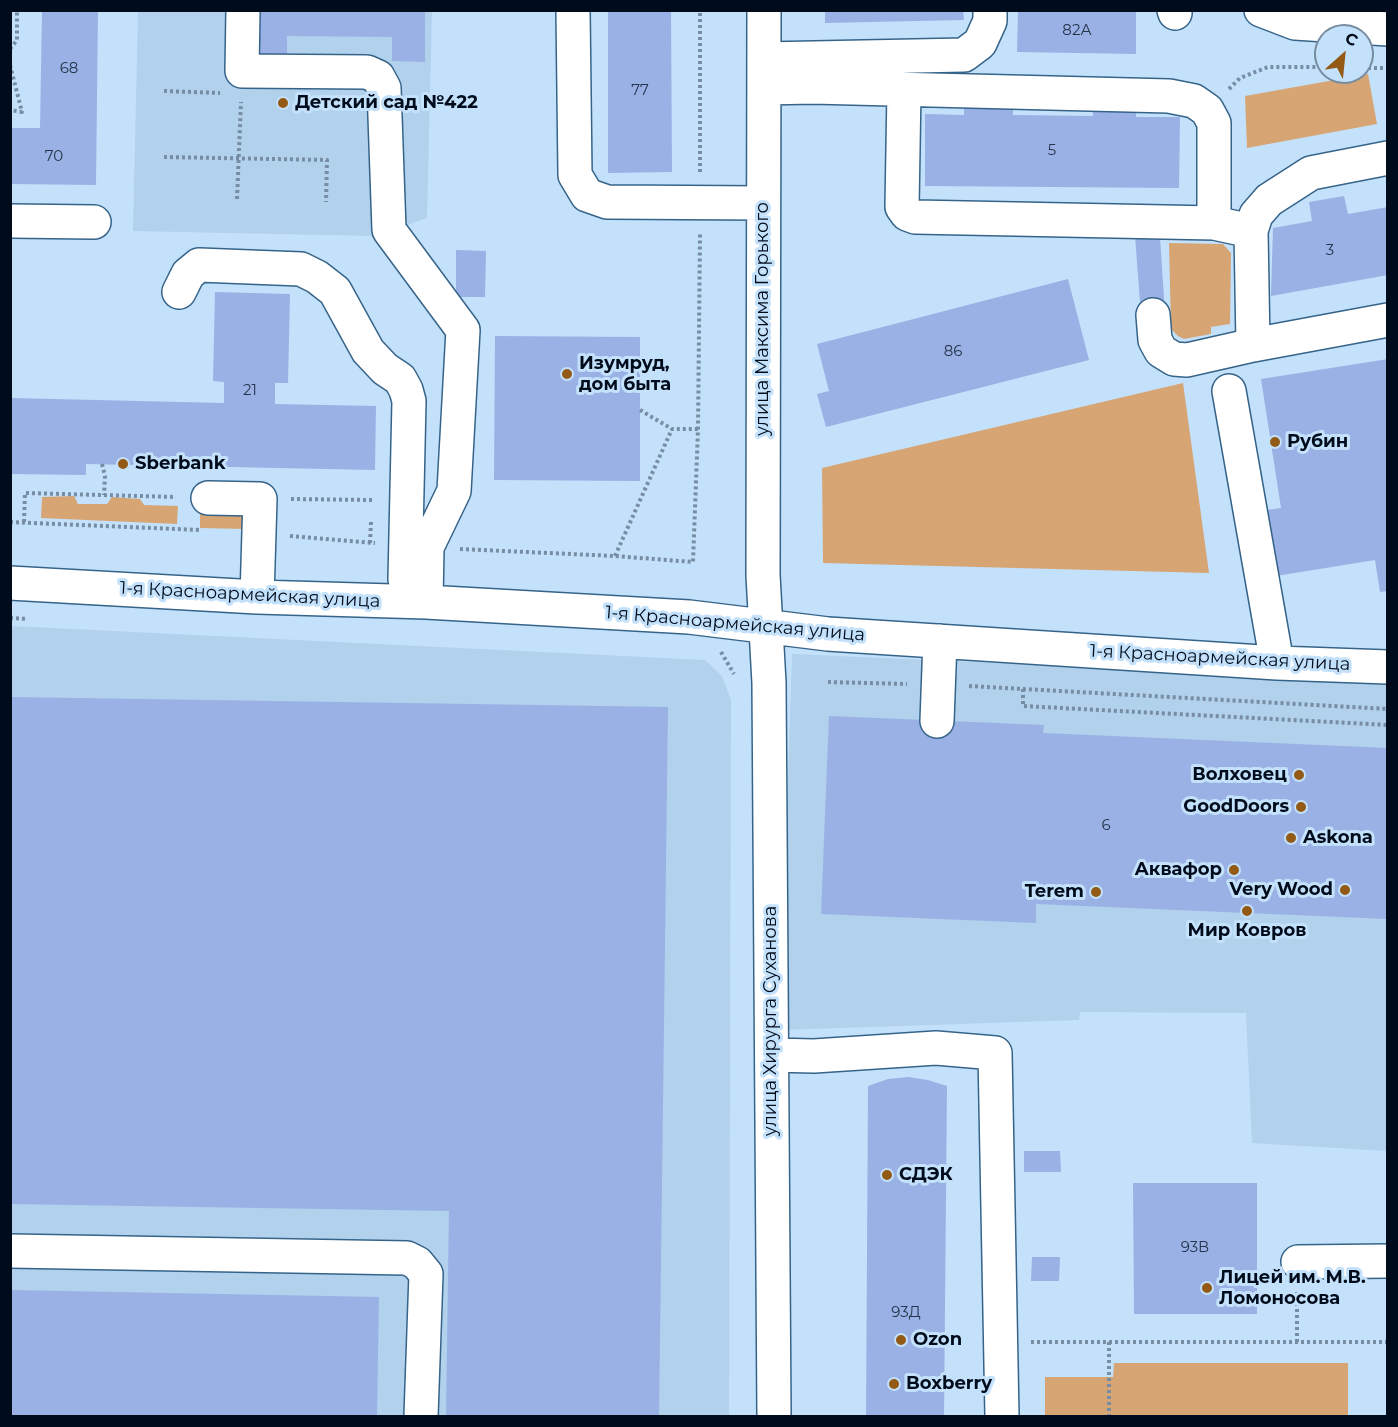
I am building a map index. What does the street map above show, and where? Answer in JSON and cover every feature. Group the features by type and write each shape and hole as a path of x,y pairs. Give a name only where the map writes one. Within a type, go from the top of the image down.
{"street":[{"path":"243,10 242,82 367,72 378,77 384,88 389,230 463,330 454,491 417,546"},
{"path":"573,10 575,176 587,195 607,202 762,203"},
{"name":"улица Максима Горького","path":"764,10 762,203 765,627"},
{"path":"764,73 964,55 980,44 990,21 990,10"},
{"path":"1261,10 1295,23 1388,29"},
{"path":"764,73 904,90 1169,96 1194,101 1207,110 1214,123 1214,223"},
{"path":"904,90 902,207 907,214 915,217 1214,223 1251,231"},
{"path":"1253,345 1251,231 1256,215 1269,200 1311,173 1388,158"},
{"path":"10,221 94,222"},
{"path":"179,292 188,274 199,265 301,270 317,277 335,291 368,351 385,369 399,379 406,390 409,401 417,546 415,602"},
{"path":"1153,315 1155,340 1161,351 1174,359 1186,360 1388,320"},
{"path":"1229,391 1277,663"},
{"path":"208,498 260,499 257,597"},
{"name":"1-я Красноармейская улица","path":"10,583 689,617 828,634 1277,663 1388,667"},
{"name":"улица Хирурга Суханова","path":"765,627 769,683 774,1416"},
{"path":"937,721 940,641"},
{"path":"772,1055 814,1056 936,1048 995,1053 1002,1416"},
{"path":"10,1251 407,1258 417,1263 426,1274 421,1416"},
{"path":"1298,1262 1388,1261"}],"path":[{"path":"10,49 16,40 17,10"},
{"path":"260,534 417,546 693,562 698,429 700,10"},
{"path":"10,65 22,112 10,110"},
{"path":"1207,110 1240,78 1268,67 1314,67"},
{"path":"164,91 242,82 237,199"},
{"path":"164,157 327,160 326,202"},
{"path":"640,410 672,429 698,429"},
{"path":"615,556 672,429"},
{"path":"102,464 105,476 104,495"},
{"path":"24,522 25,493 208,498"},
{"path":"260,499 372,500"},
{"path":"10,522 201,530"},
{"path":"828,682 937,684 1388,709"},
{"path":"1023,689 1023,706 1388,725"},
{"path":"1297,1342 1298,1262"},
{"path":"1000,1342 1388,1342"},
{"path":"1109,1342 1109,1416"}],"shaded area":[{"name":"Детский сад №422","path":"138,11 432,11 427,218 375,236 133,231"},
{"path":"1314,84 1370,84 1377,124 1247,148 1245,96"},
{"path":"1169,243 1223,244 1231,253 1230,324 1211,327 1211,334 1184,339 1171,329"},
{"path":"1183,383 1209,573 823,563 822,468"},
{"path":"74,496 78,504 107,504 112,497 140,499 144,505 178,506 177,524 41,518 42,497"},
{"path":"200,507 246,509 244,529 200,528"},
{"path":"11,626 705,660 722,676 731,700 729,1416 11,1416"},
{"path":"792,654 1387,680 1387,1151 1252,1143 1246,1013 1080,1012 1079,1020 780,1030"},
{"path":"1114,1363 1348,1363 1348,1416 1045,1416 1045,1377 1113,1377"}],"building":[{"path":"42,10 98,10 96,185 10,184 10,128 40,128"},
{"path":"254,10 425,10 425,62 392,61 392,37 287,36 287,61 253,61"},
{"path":"608,10 671,10 672,172 608,173"},
{"path":"825,10 963,10 964,20 825,23"},
{"path":"1018,10 1136,10 1136,54 1017,52"},
{"path":"964,107 1013,107 1013,115 1093,116 1093,108 1136,108 1136,117 1180,117 1179,188 925,186 925,114 964,115"},
{"path":"1344,196 1348,214 1388,207 1388,275 1271,296 1273,228 1312,221 1309,202"},
{"path":"1135,236 1160,237 1165,314 1141,316"},
{"path":"456,250 486,251 485,297 456,297"},
{"path":"1068,279 1089,360 826,427 817,394 829,391 817,344"},
{"path":"215,292 290,294 288,383 275,383 275,404 376,406 375,470 86,464 86,475 10,474 11,398 224,403 224,382 213,381"},
{"name":"Изумруд, дом быта","path":"495,336 640,337 640,481 494,480"},
{"path":"1388,359 1388,591 1380,592 1375,560 1276,576 1266,510 1281,508 1261,379"},
{"path":"10,697 668,707 659,1416 446,1416 449,1211 10,1204"},
{"path":"829,716 1044,725 1043,733 1388,748 1388,919 1036,904 1036,923 821,914"},
{"path":"908,1077 947,1086 944,1416 866,1416 868,1086 888,1079"},
{"path":"1024,1151 1060,1151 1061,1172 1024,1172"},
{"path":"1133,1183 1257,1183 1257,1314 1134,1314"},
{"path":"1032,1257 1060,1257 1059,1281 1031,1281"},
{"path":"10,1290 379,1297 377,1416 10,1416"}],"place":[{"name":"Детский сад №422","path":"283,103"},
{"name":"Изумруд, дом быта","path":"567,374"},
{"name":"Рубин","path":"1275,442"},
{"name":"Sberbank","path":"123,464"},
{"name":"Волховец","path":"1299,775"},
{"name":"GoodDoors","path":"1301,807"},
{"name":"Askona","path":"1291,838"},
{"name":"Аквафор","path":"1234,870"},
{"name":"Very Wood","path":"1345,890"},
{"name":"Terem","path":"1096,892"},
{"name":"Мир Ковров","path":"1247,911"},
{"name":"СДЭК","path":"887,1175"},
{"name":"Лицей им. М.В. Ломоносова","path":"1207,1288"},
{"name":"Ozon","path":"901,1340"},
{"name":"Boxberry","path":"894,1384"}]}
